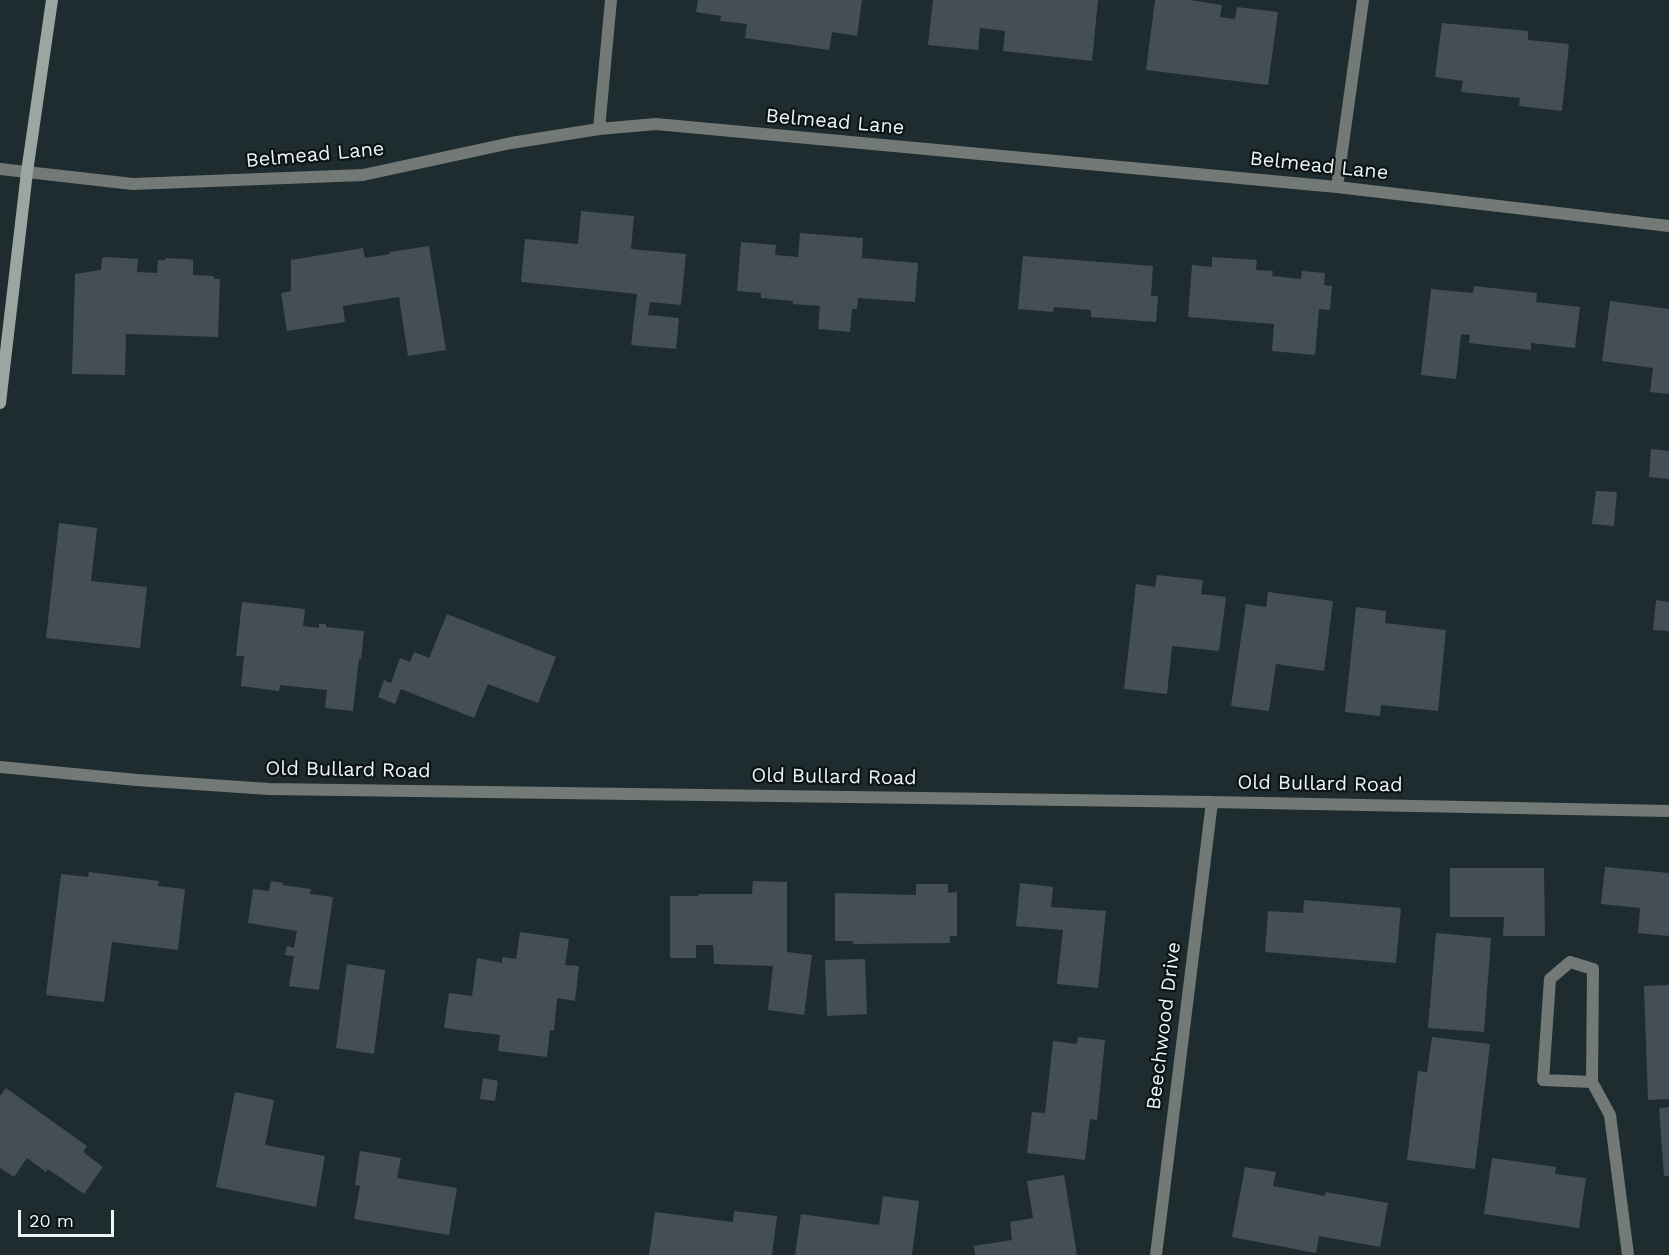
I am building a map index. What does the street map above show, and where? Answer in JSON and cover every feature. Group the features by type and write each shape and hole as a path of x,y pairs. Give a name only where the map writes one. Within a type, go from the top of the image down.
{"street":[{"path":"0,403 27,172 52,0"},
{"path":"599,129 611,0"},
{"path":"1337,187 1363,0"},
{"name":"Belmead Lane","path":"0,169 133,184 363,175 511,143 599,129 656,124 1337,187 1669,226"},
{"name":"Old Bullard Road","path":"0,767 269,789 1212,802 1669,811"},
{"name":"Beechwood Drive","path":"1156,1255 1212,802"},
{"path":"1592,1082 1543,1080 1550,979 1570,962 1593,969 1592,1082 1610,1115 1628,1255"}],"building":[{"path":"698,0 862,0 857,36 832,32 829,50 745,38 747,24 720,21 721,16 696,12"},
{"path":"933,0 1098,0 1092,61 1003,51 1005,31 980,28 978,50 928,45"},
{"path":"1155,0 1190,0 1222,5 1220,17 1235,19 1237,7 1278,12 1268,85 1146,70"},
{"path":"1442,23 1528,31 1528,40 1569,44 1562,111 1519,106 1520,98 1461,92 1463,81 1435,77"},
{"path":"581,211 634,216 631,249 686,254 681,305 650,302 648,315 679,318 676,349 631,345 637,294 521,282 525,239 578,244"},
{"path":"800,233 863,238 862,258 918,263 915,302 858,298 857,309 852,309 850,332 818,329 820,306 793,304 793,301 761,298 761,293 737,291 741,242 776,245 775,255 798,257"},
{"path":"429,246 446,350 408,356 399,297 343,306 345,322 287,331 281,293 291,291 291,260 363,248 365,258"},
{"path":"1023,256 1153,266 1151,296 1158,296 1156,322 1091,317 1091,310 1054,307 1053,312 1018,309"},
{"path":"1212,257 1257,260 1256,270 1273,271 1272,276 1301,279 1302,271 1325,273 1324,285 1332,286 1330,310 1319,309 1315,355 1272,351 1274,324 1188,317 1192,265 1212,267"},
{"path":"102,258 138,259 137,272 157,273 158,260 166,258 193,260 193,275 213,276 215,279 220,279 218,337 126,334 125,375 72,374 75,274 101,270"},
{"path":"1474,286 1537,293 1536,302 1580,307 1575,348 1531,343 1531,350 1469,343 1470,335 1461,334 1456,379 1421,375 1431,289 1473,293"},
{"path":"1610,301 1669,309 1669,394 1650,392 1653,368 1602,361"},
{"path":"1651,449 1669,451 1669,479 1649,477"},
{"path":"1596,491 1617,492 1614,526 1592,524"},
{"path":"59,523 97,528 91,581 147,587 140,648 46,638"},
{"path":"1157,575 1203,580 1201,594 1226,597 1219,651 1172,646 1167,694 1124,689 1136,584 1155,587"},
{"path":"1268,592 1333,601 1324,671 1276,664 1269,711 1231,706 1246,604 1266,607"},
{"path":"1656,600 1669,602 1669,631 1653,630"},
{"path":"242,602 305,609 303,626 319,628 319,624 326,624 326,627 364,631 353,711 325,708 327,690 280,685 279,691 241,686 244,656 236,656"},
{"path":"1356,607 1386,611 1385,623 1446,630 1438,711 1381,705 1380,716 1345,712"},
{"path":"447,614 556,657 538,703 488,684 474,718 401,689 395,704 378,697 384,680 391,683 400,658 410,662 414,652 429,658"},
{"path":"1605,867 1669,873 1669,936 1638,933 1640,908 1601,904"},
{"path":"1450,868 1544,868 1545,936 1503,936 1504,917 1450,917"},
{"path":"89,872 159,881 158,886 185,889 178,950 112,942 104,1002 46,995 61,874 88,877"},
{"path":"271,881 311,889 310,894 333,897 319,990 289,986 294,956 285,955 287,946 294,948 297,931 248,923 253,889 269,891"},
{"path":"753,881 787,882 787,952 812,955 804,1015 768,1010 773,966 714,964 713,945 696,945 696,958 670,958 670,896 752,894"},
{"path":"1020,883 1053,887 1051,907 1106,911 1098,988 1057,984 1063,930 1016,926"},
{"path":"916,884 948,884 948,893 957,892 957,936 950,936 950,943 853,944 853,941 835,941 835,893 916,895"},
{"path":"1304,900 1401,908 1396,963 1265,952 1268,911 1303,913"},
{"path":"520,932 569,939 565,965 579,966 575,1001 557,998 554,1031 550,1030 547,1057 498,1051 500,1035 444,1028 449,993 472,996 477,958 502,963 502,957 516,959"},
{"path":"1436,933 1491,938 1484,1032 1428,1028"},
{"path":"865,959 867,1014 827,1016 825,960"},
{"path":"347,964 385,970 374,1054 336,1048"},
{"path":"1669,985 1669,1099 1648,1100 1644,986"},
{"path":"1078,1037 1105,1040 1097,1120 1090,1119 1085,1160 1027,1153 1032,1112 1045,1113 1053,1041 1077,1044"},
{"path":"1432,1037 1490,1044 1475,1169 1407,1160 1418,1071 1427,1072"},
{"path":"483,1078 498,1081 495,1101 480,1099"},
{"path":"6,1088 87,1146 83,1152 103,1167 84,1194 48,1169 46,1172 27,1158 14,1177 0,1168 0,1096"},
{"path":"235,1092 274,1100 265,1145 325,1156 316,1207 216,1187"},
{"path":"1669,1107 1669,1176 1664,1176 1659,1108"},
{"path":"360,1151 401,1158 397,1178 457,1188 449,1235 354,1219 360,1186 355,1185"},
{"path":"1492,1158 1556,1167 1555,1174 1586,1178 1579,1228 1484,1214"},
{"path":"1245,1167 1276,1172 1273,1186 1325,1196 1326,1192 1388,1203 1380,1247 1319,1236 1316,1253 1232,1237"},
{"path":"1064,1175 1077,1255 975,1255 974,1246 1012,1240 1010,1222 1033,1218 1027,1181"},
{"path":"883,1196 919,1201 912,1255 795,1255 801,1214 879,1225"},
{"path":"734,1211 777,1216 772,1255 649,1255 655,1212 733,1222"}]}
